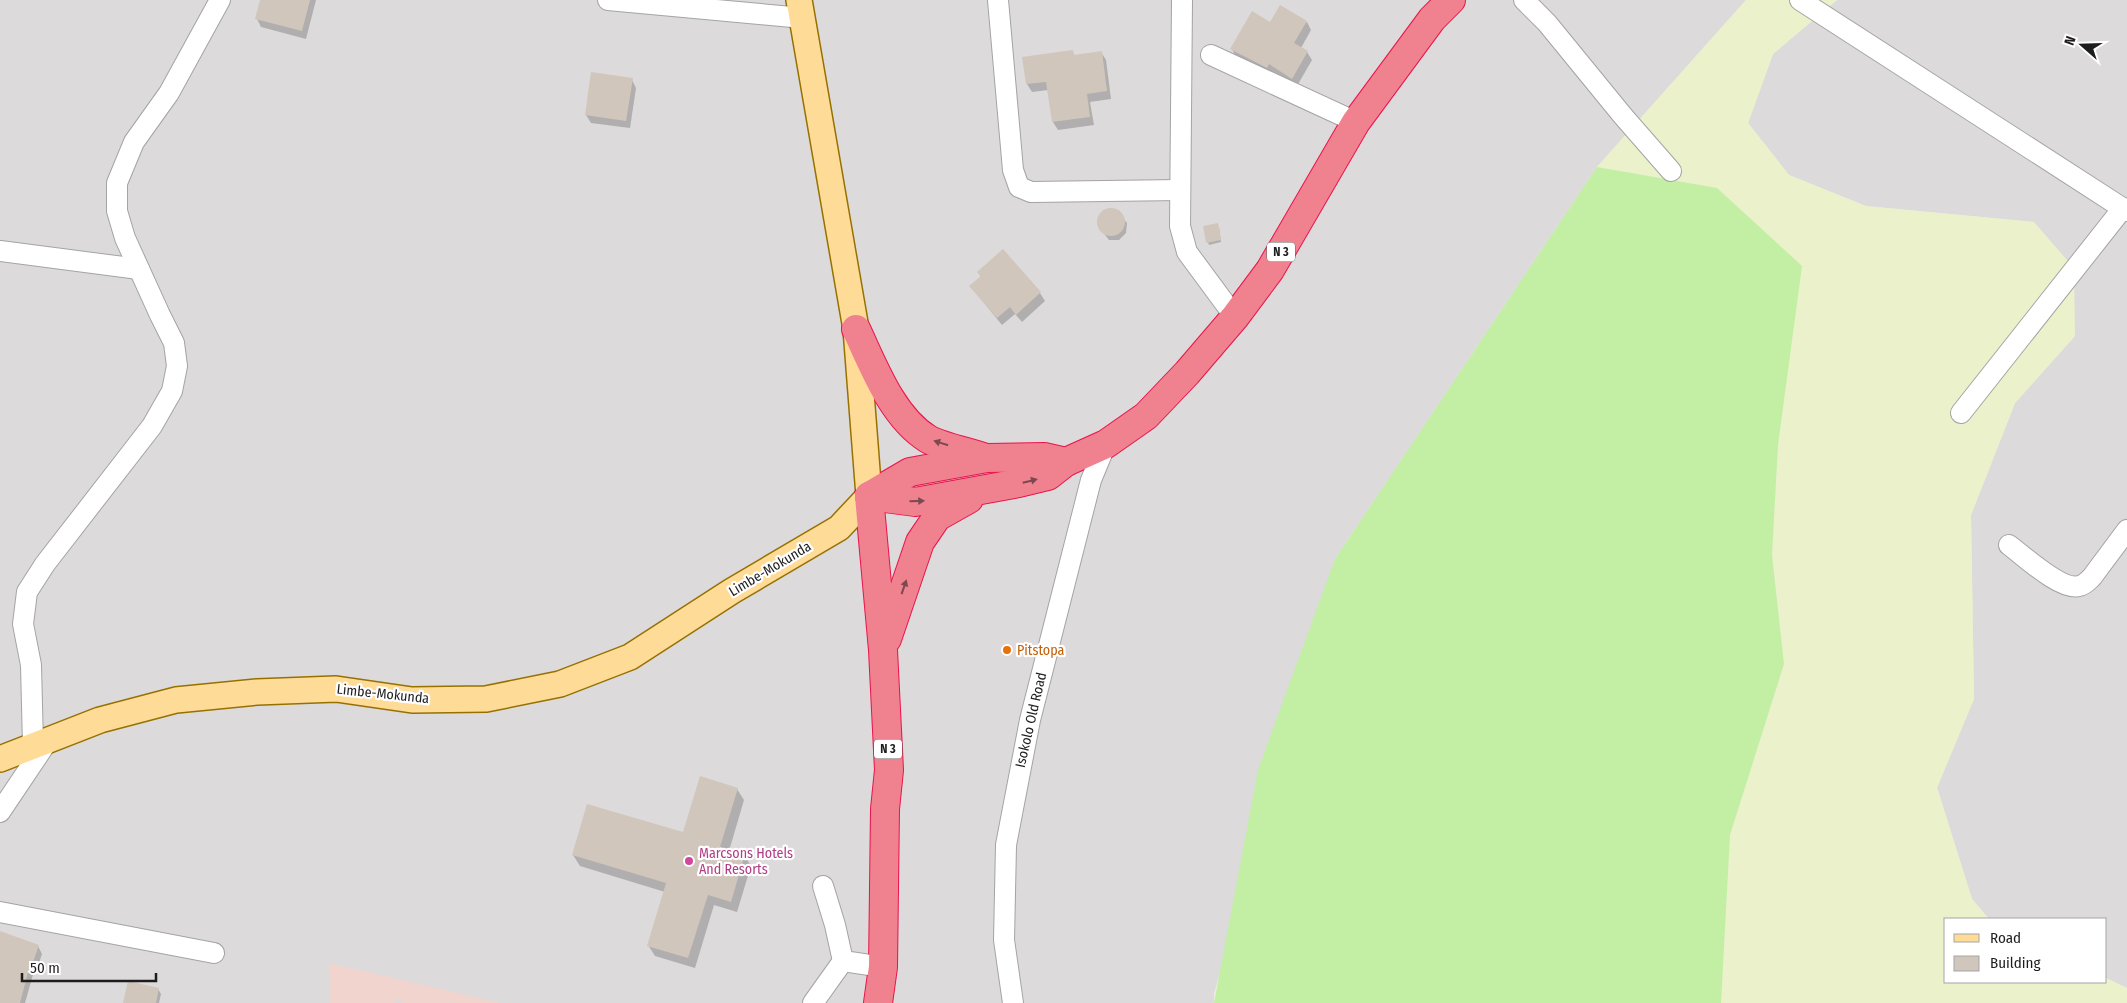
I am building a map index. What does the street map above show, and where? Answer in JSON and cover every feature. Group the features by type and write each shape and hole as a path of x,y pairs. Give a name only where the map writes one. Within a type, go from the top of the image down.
{"highway":[{"name":"N 3","path":"878,1003 883,967 885,809 889,770 883,650 869,496 915,502 1048,476 1066,462 1106,444 1146,416 1187,373 1235,317 1270,270 1356,122 1432,19 1451,0"},
{"path":"856,329 879,378 903,417 928,439 987,458"},
{"path":"869,496 910,472 987,458 1044,457 1066,462"},
{"path":"883,650 920,542 937,517 989,488"}],"main road":[{"path":"801,9 856,329 869,496"},
{"name":"Limbe-Mokunda","path":"0,759 100,720 176,700 257,692 336,689 412,700 486,699 560,684 630,658 732,591 839,528 869,496"}],"street":[{"path":"0,812 41,742 31,666 23,624 27,592 45,564 152,426 172,391 177,366 174,342 125,238 117,211 117,183 134,142 169,93 220,0"},
{"path":"608,0 801,9"},
{"path":"998,0 1013,170 1019,187 1032,192 1180,190"},
{"path":"1182,0 1180,226 1187,252 1235,317"},
{"path":"1524,0 1547,23 1671,171"},
{"path":"1800,0 2125,210 1961,413"},
{"path":"1211,55 1356,122"},
{"path":"0,251 139,269"},
{"name":"Isokolo Old Road","path":"1013,1003 1004,940 1006,845 1030,720 1091,480 1106,444"},
{"path":"2009,545 2056,580 2068,586 2078,587 2085,584 2092,577 2127,530"},
{"path":"813,1003 843,961 835,925 823,886"},
{"path":"0,912 214,953"},
{"path":"843,961 883,967"}],"shaded area":[{"path":"0,0 1746,0 1597,167 1335,559 1214,994 1214,1003 0,1003"},
{"path":"1837,0 2127,0 2127,988 2107,978 2107,918 1988,918 1972,899 1937,787 1974,699 1971,515 2015,403 2075,336 2034,222 1866,206 1789,175 1748,123 1773,54"},
{"path":"329,963 501,1003 403,1003 398,998 394,1003 329,1003"}],"green space":[{"path":"1746,0 1837,0 1773,54 1748,123 1789,175 1866,206 2034,222 2074,268 2075,336 2015,403 1971,515 1974,699 1937,788 1972,899 1988,918 1944,918 1944,983 2107,983 2107,978 2127,988 2127,1003 1721,1003 1730,835 1784,664 1772,555 1778,445 1717,188 1597,167"},
{"path":"1597,167 1717,188 1802,266 1778,445 1772,555 1784,664 1730,835 1721,1003 1214,1003 1258,770 1335,559"}],"building":[{"path":"260,0 310,0 302,31 255,19"},
{"path":"1280,5 1307,21 1294,43 1308,51 1292,79 1269,64 1267,68 1230,49 1252,11 1270,22"},
{"path":"1073,50 1074,55 1102,51 1107,91 1087,94 1090,117 1052,122 1046,82 1026,84 1022,57"},
{"path":"591,72 633,78 626,121 585,115"},
{"path":"1111,208 1121,212 1125,222 1121,232 1111,236 1101,232 1097,222 1101,212"},
{"path":"1218,223 1221,240 1206,243 1203,226"},
{"path":"1003,249 1041,292 1016,315 1010,307 997,318 969,286 981,276 977,272"},
{"path":"700,776 738,788 720,847 745,854 731,902 708,895 688,958 647,946 666,883 572,855 587,804 683,832"},
{"path":"0,931 39,945 32,965 30,965 20,1003 0,1003"},
{"path":"128,981 159,988 156,1003 123,1003"}],"place":[{"name":"Pitstopa","path":"1007,650"},
{"name":"Marcsons Hotels And Resorts","path":"689,861"}]}
